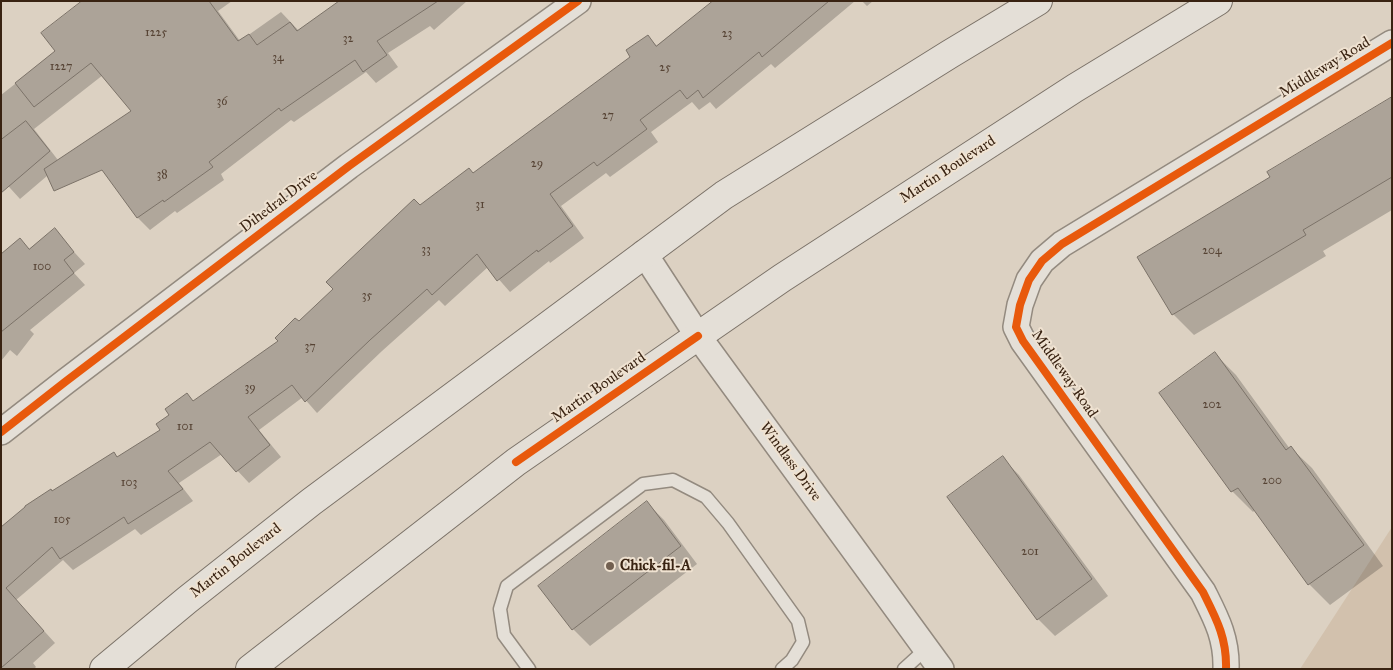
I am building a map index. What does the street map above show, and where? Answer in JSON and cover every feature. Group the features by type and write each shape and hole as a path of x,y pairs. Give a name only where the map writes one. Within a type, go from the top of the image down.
{"main road":[{"name":"Martin Boulevard","path":"104,669 187,600 311,502 724,195 1038,1"},
{"name":"Martin Boulevard","path":"250,669 516,462 782,278 1075,88 1218,1"}],"street":[{"name":"Dihedral Drive","path":"1,432 349,166 578,1"},
{"name":"Middleway Road","path":"1226,669 1224,640 1203,592 1023,341 1016,327 1020,305 1029,280 1042,261 1062,244 1392,43"},
{"name":"Windlass Drive","path":"644,253 698,336 940,669"}],"lane":[{"path":"529,669 504,635 500,610 507,586 643,484 673,480 706,497 728,523 798,620 803,642 792,660 782,669"},
{"path":"904,669 926,649"}],"shaded area":[{"path":"1392,527 1392,669 1300,669"}],"building":[{"path":"82,1 209,1 238,41 249,34 257,45 290,22 297,31 339,1 438,1 377,41 387,55 363,72 355,60 281,111 279,108 209,162 213,167 164,202 163,200 137,218 102,170 54,191 44,169 131,111 91,63 34,107 15,83 55,51 41,33"},
{"path":"713,1 829,1 762,57 759,52 703,98 698,90 687,99 680,90 640,120 647,129 597,166 594,162 550,194 573,226 538,252 537,250 497,281 477,254 432,295 427,289 305,402 292,385 248,417 270,445 236,472 210,442 168,471 183,489 128,524 124,517 60,559 52,547 6,588 44,631 1,668 1,527 25,506 51,489 52,491 114,452 117,457 160,430 156,424 169,415 165,409 187,393 193,401 278,341 275,338 295,318 299,321 333,289 326,282 414,199 420,205 469,168 473,173 630,57 626,50 648,35 656,46"},
{"path":"1392,97 1392,177 1303,230 1306,235 1172,315 1137,257 1270,177 1267,172"},
{"path":"26,121 50,151 1,193 1,140"},
{"path":"55,228 74,252 64,260 74,273 1,332 1,254 20,238 29,249"},
{"path":"1215,352 1286,450 1291,446 1364,545 1308,585 1238,488 1231,492 1159,393"},
{"path":"1003,456 1092,579 1037,620 947,497"},
{"name":"Chick-fil-A","path":"647,501 681,546 572,630 538,586"}],"cycle path":[{"path":"1,432 349,166 578,1"},
{"path":"1226,669 1223,638 1203,592 1023,341 1016,327 1020,305 1029,280 1042,261 1062,244 1392,43"},
{"path":"516,462 698,336"}],"place":[{"name":"Chick-fil-A","path":"610,566"}]}
